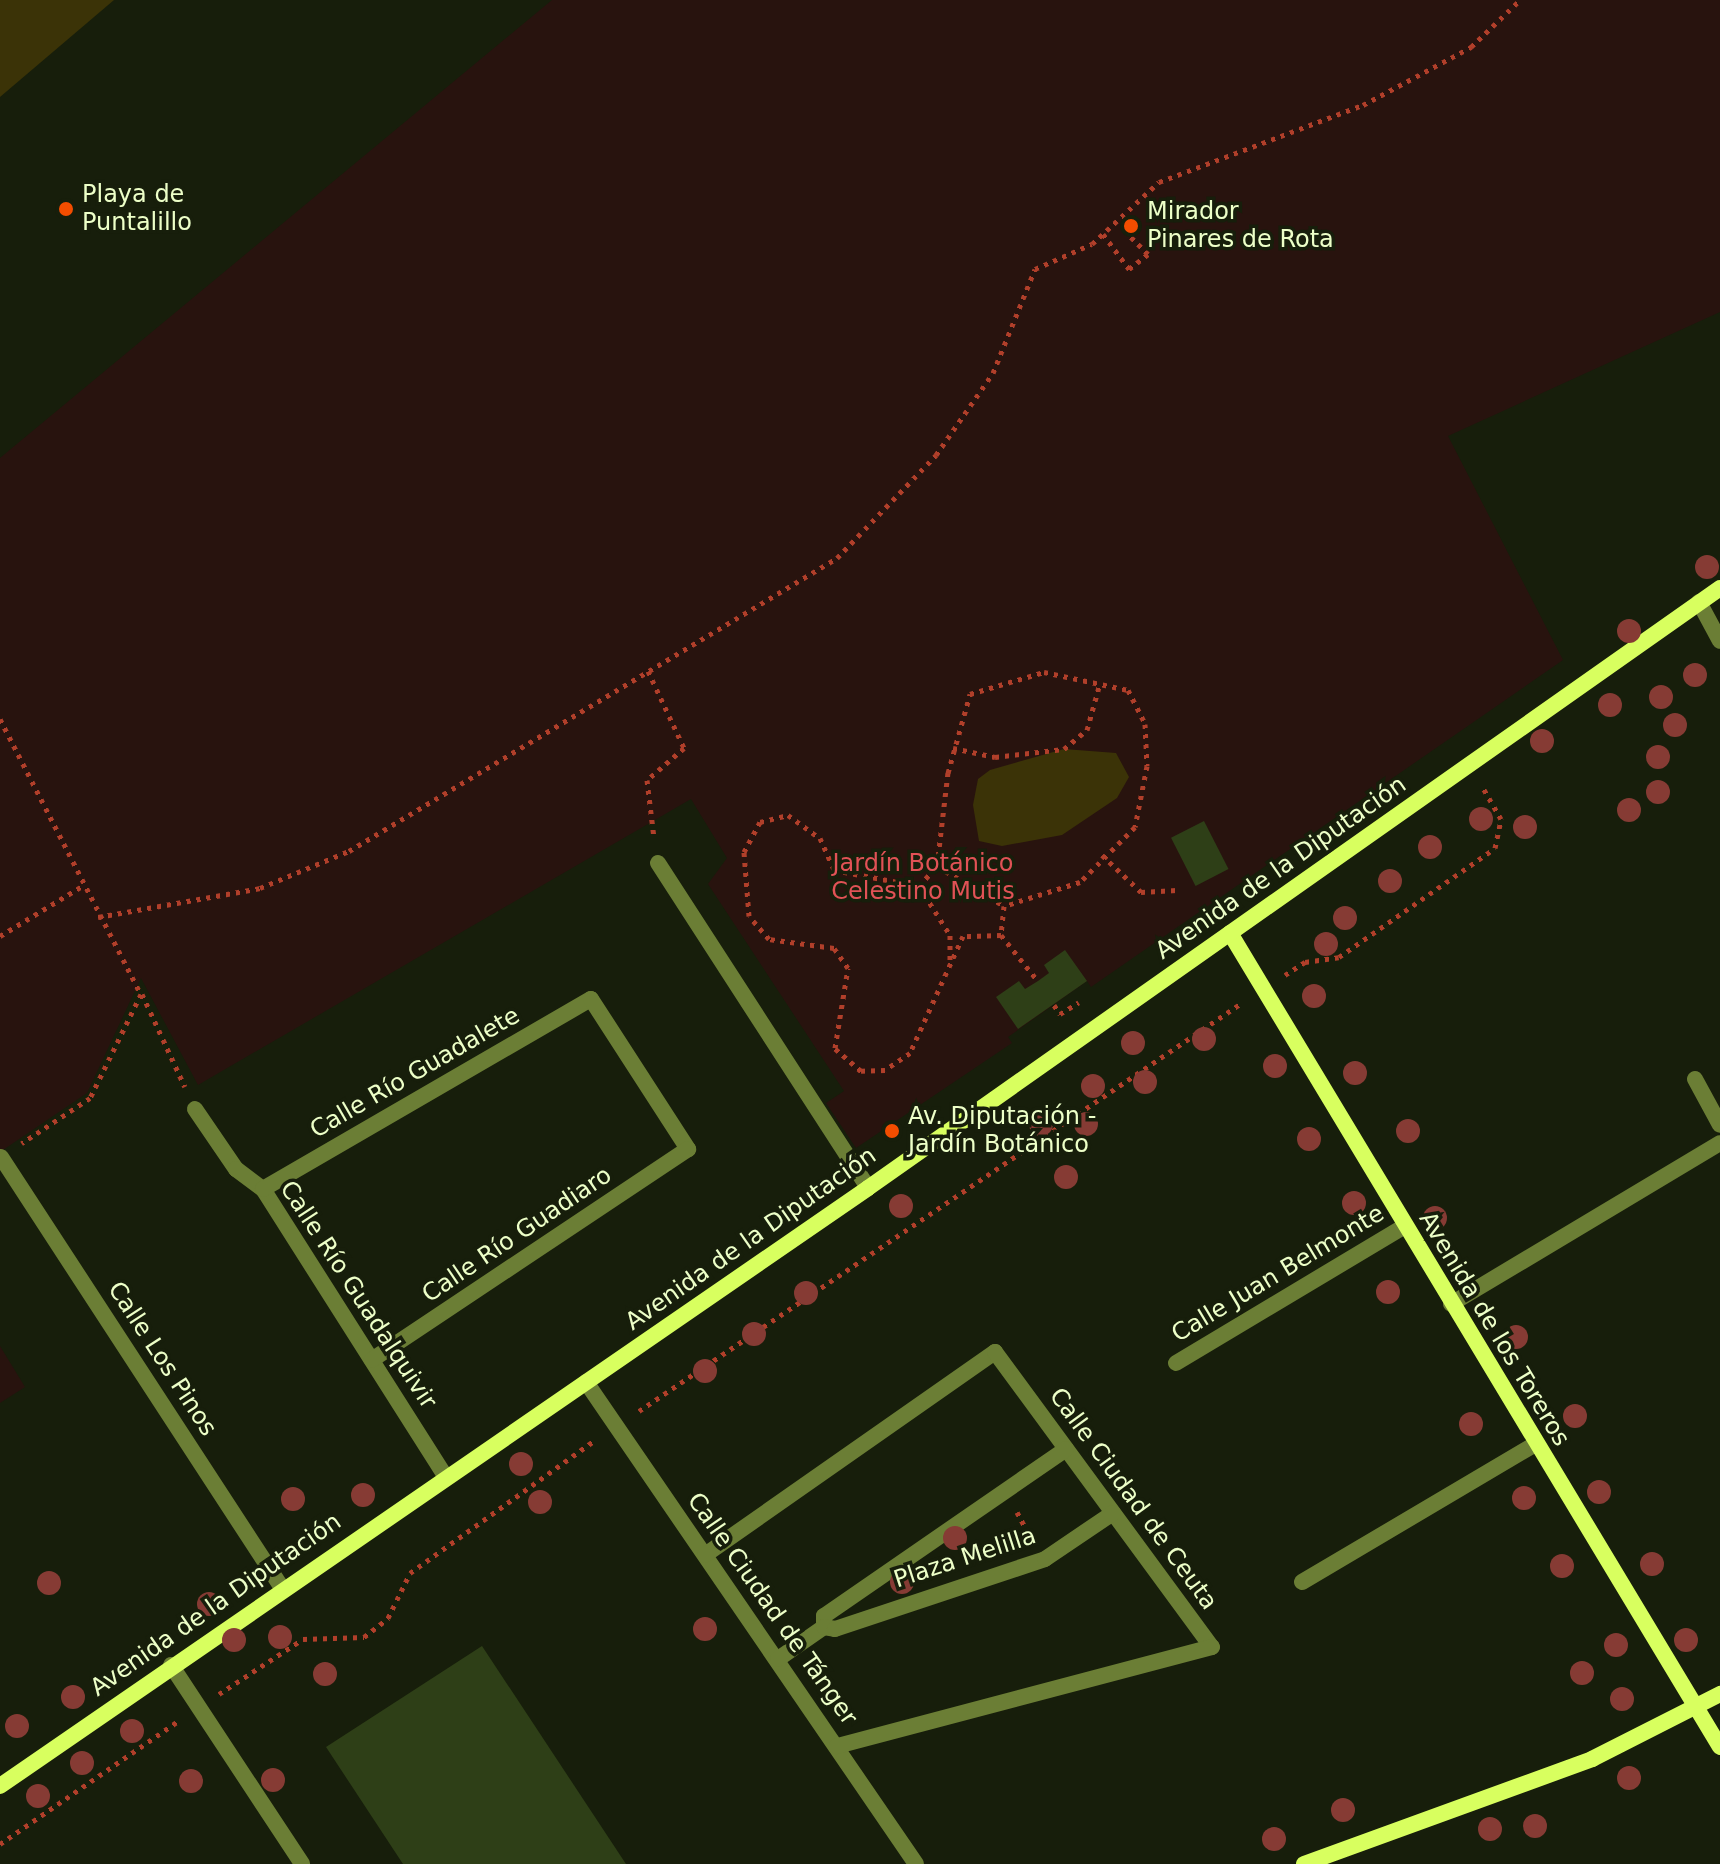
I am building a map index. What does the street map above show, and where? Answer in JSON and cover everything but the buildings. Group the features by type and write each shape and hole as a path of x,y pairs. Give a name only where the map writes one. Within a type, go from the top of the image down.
{"street":[{"name":"Avenida de la Diputación","path":"0,1786 282,1588 868,1188 1720,588"},
{"path":"1699,602 1720,641"},
{"path":"658,863 868,1188"},
{"name":"Avenida de los Toreros","path":"1230,933 1693,1708 1720,1747"},
{"name":"Calle Río Guadiaro","path":"372,1360 688,1149 591,999"},
{"name":"Calle Río Guadalete","path":"263,1189 591,999"},
{"path":"1695,1079 1720,1125"},
{"name":"Calle Río Guadalquivir","path":"195,1109 236,1169 263,1189 445,1476"},
{"path":"1451,1304 1720,1143"},
{"name":"Calle Los Pinos","path":"1,1157 282,1588"},
{"name":"Calle Juan Belmonte","path":"1176,1363 1405,1226"},
{"name":"Calle Ciudad de Ceuta","path":"705,1555 995,1352 1212,1647 837,1746"},
{"name":"Calle Ciudad de Tánger","path":"586,1382 916,1864"},
{"path":"1302,1582 1535,1444"},
{"name":"Plaza Melilla","path":"824,1627 824,1616 1066,1449"},
{"name":"Plaza Melilla","path":"778,1659 824,1627 835,1629 1032,1563 1113,1513"},
{"path":"171,1665 302,1864"},
{"path":"1304,1864 1481,1804 1592,1759 1720,1694"}],"path":[{"path":"98,917 260,888 349,851 837,558 936,455 993,373 1035,269 1103,234 1159,182 1363,105 1471,47 1520,0"},
{"path":"1103,234 1129,269 1148,254 1129,235"},
{"path":"648,671 684,748 647,780 658,863"},
{"path":"919,886 937,866 953,748 970,694 1044,672 1128,690 1145,724 1147,766 1135,827 1102,855 1080,882 1004,906 937,866"},
{"path":"953,748 995,757 1064,749 1087,730 1100,683"},
{"path":"0,719 98,917 141,994 195,1109"},
{"path":"1276,980 1305,962 1339,957 1495,848 1502,832 1495,808"},
{"path":"951,972 950,935 919,886 834,870 820,838 788,815 760,822 744,852 749,916 769,939 834,948 848,968 835,1048 861,1071 885,1070 910,1053 951,972 963,936 1001,935"},
{"path":"1102,855 1141,892 1177,890"},
{"path":"0,936 84,885"},
{"path":"1004,906 1001,935 1038,981"},
{"path":"1,1157 90,1098 141,994"},
{"path":"624,1421 1248,998"},
{"path":"1054,1005 1060,1014"},
{"path":"0,1844 303,1639 364,1637 388,1618 410,1573 599,1438"},
{"path":"998,1497 1026,1523 1032,1563"}],"green space":[{"name":"Jardín Botánico Celestino Mutis","path":"552,0 1720,0 1720,312 1448,436 1563,660 1091,987 1087,981 1008,1037 1012,1043 856,1148 826,1103 844,1091 708,884 727,858 691,799 198,1085 141,978 87,1093 0,1152 0,458"},
{"path":"0,1346 25,1387 0,1403"}],"shaded area":[{"path":"0,0 114,0 0,97"},
{"path":"1064,749 1116,753 1129,777 1117,798 1062,835 1002,846 979,841 973,805 978,779 990,770"}],"place":[{"name":"Playa de Puntalillo","path":"66,209"},
{"name":"Mirador Pinares de Rota","path":"1131,226"},
{"name":"Av. Diputación - Jardín Botánico","path":"892,1131"}]}
